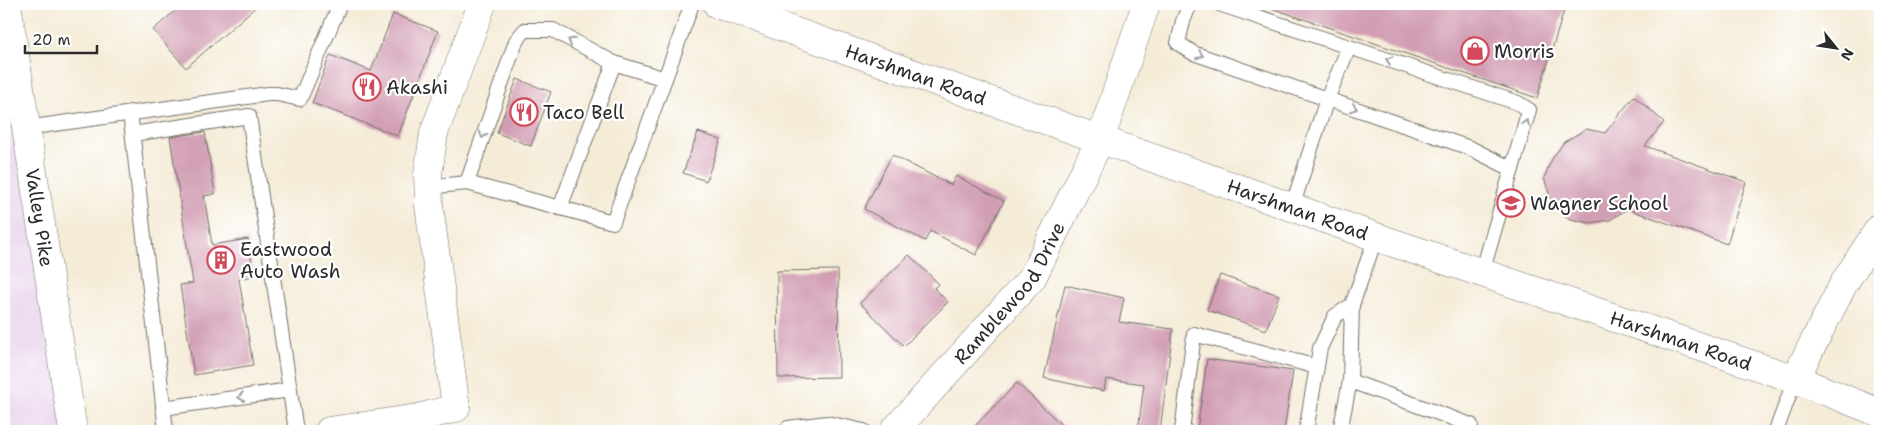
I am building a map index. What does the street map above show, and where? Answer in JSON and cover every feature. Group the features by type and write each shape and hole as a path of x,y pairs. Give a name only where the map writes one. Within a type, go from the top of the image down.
{"street":[{"name":"Valley Pike","path":"7,4 73,431"},
{"path":"329,431 418,418 456,408 428,187 428,174 434,133 482,4"},
{"name":"Harshman Road","path":"717,4 1101,138 1376,237 1795,379 1880,414"},
{"name":"Ramblewood Drive","path":"894,431 1032,278 1101,138 1146,4"},
{"path":"1795,379 1844,283 1880,227"}],"lane":[{"path":"26,128 130,112 277,94 300,99 340,4"},
{"path":"428,187 467,183 612,222 692,4"},
{"path":"1190,4 1183,21 1178,43 1193,53 1470,148 1512,169"},
{"path":"1219,4 1518,102 1529,110 1482,273"},
{"path":"467,183 516,41 525,30 553,30 614,63 665,79"},
{"path":"1292,207 1327,98 1349,47"},
{"path":"560,208 614,63"},
{"path":"130,112 166,431"},
{"path":"132,134 249,116 296,431"},
{"path":"1340,431 1350,381 1352,304 1376,237"},
{"path":"1306,431 1320,348 1335,316 1352,304"},
{"path":"1182,431 1194,334 1317,367"},
{"path":"1776,431 1795,379"},
{"path":"1350,381 1471,425"},
{"path":"163,408 290,390"},
{"path":"788,428 827,423 864,431"}],"shaded area":[{"path":"4,4 73,431 4,431"}],"building":[{"path":"183,4 259,4 186,68 153,30"},
{"name":"Morris","path":"1268,4 1566,4 1537,98 1268,7"},
{"name":"Akashi","path":"393,14 438,31 398,136 312,103 330,55 371,71"},
{"name":"Taco Bell","path":"517,79 551,92 531,146 497,133"},
{"path":"1634,96 1664,122 1645,146 1746,182 1727,244 1627,209 1610,220 1589,223 1567,218 1551,200 1544,178 1552,159 1564,142 1586,129 1605,133"},
{"name":"Eastwood Auto Wash","path":"205,132 215,194 204,196 212,245 248,239 254,276 239,279 253,365 194,375 180,285 193,283 170,137"},
{"path":"698,132 721,140 706,181 683,173"},
{"path":"892,155 951,185 956,176 1004,201 976,255 930,231 925,241 864,209"},
{"path":"909,255 939,284 934,288 948,302 904,346 860,303"},
{"path":"838,270 839,377 778,378 777,271"},
{"path":"1220,275 1279,295 1266,330 1207,310"},
{"path":"1065,285 1124,298 1119,322 1173,329 1160,431 1138,431 1144,384 1106,379 1104,391 1044,378"},
{"path":"1207,359 1293,371 1284,431 1197,431"},
{"path":"1017,383 1068,431 970,431"}],"place":[{"name":"Morris","path":"1475,51"},
{"name":"Akashi","path":"367,87"},
{"name":"Taco Bell","path":"524,112"},
{"name":"Wagner School","path":"1511,203"},
{"name":"Eastwood Auto Wash","path":"221,260"}]}
